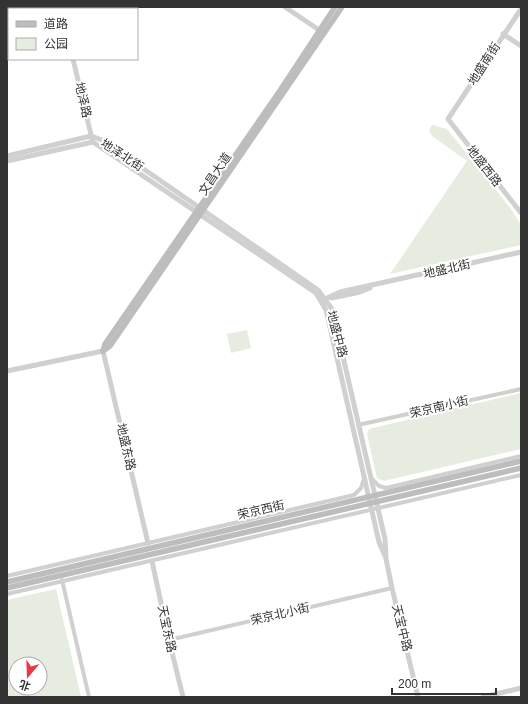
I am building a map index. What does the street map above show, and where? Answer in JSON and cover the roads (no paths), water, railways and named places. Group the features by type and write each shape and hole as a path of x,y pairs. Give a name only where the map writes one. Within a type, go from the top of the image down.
{"main road":[{"name":"文昌大道","path":"103,351 105,344 199,211 321,31 335,7"},
{"name":"文昌大道","path":"321,31 342,7"},
{"name":"荣京西街","path":"7,582 521,460"},
{"name":"荣京西街","path":"7,588 374,505 521,468"}],"street":[{"path":"285,7 321,31"},
{"name":"地盛南街","path":"448,119 521,9"},
{"path":"503,34 521,46"},
{"name":"地泽路","path":"73,60 92,139"},
{"name":"地盛西路","path":"448,119 521,213"},
{"name":"地泽北街","path":"7,161 92,139"},
{"name":"地泽北街","path":"7,156 92,139 199,211"},
{"name":"地盛中路","path":"199,211 316,293 332,309 371,477 371,495"},
{"name":"地盛北街","path":"323,300 360,292 372,286 521,252"},
{"name":"地盛中路","path":"323,300 364,478 371,495"},
{"path":"7,371 103,351"},
{"name":"地盛东路","path":"103,351 148,543"},
{"name":"荣京南小街","path":"358,426 521,389"},
{"path":"371,477 379,486 386,488 521,456"},
{"path":"7,594 152,561 374,505 521,475"},
{"path":"7,576 354,495 361,488 364,478"},
{"name":"天宝中路","path":"371,495 374,505 379,542 386,559 418,697"},
{"name":"天宝东路","path":"152,561 183,697"},
{"path":"61,575 88,697"},
{"name":"荣京北小街","path":"169,640 392,588"},
{"path":"483,697 521,688"}]}
